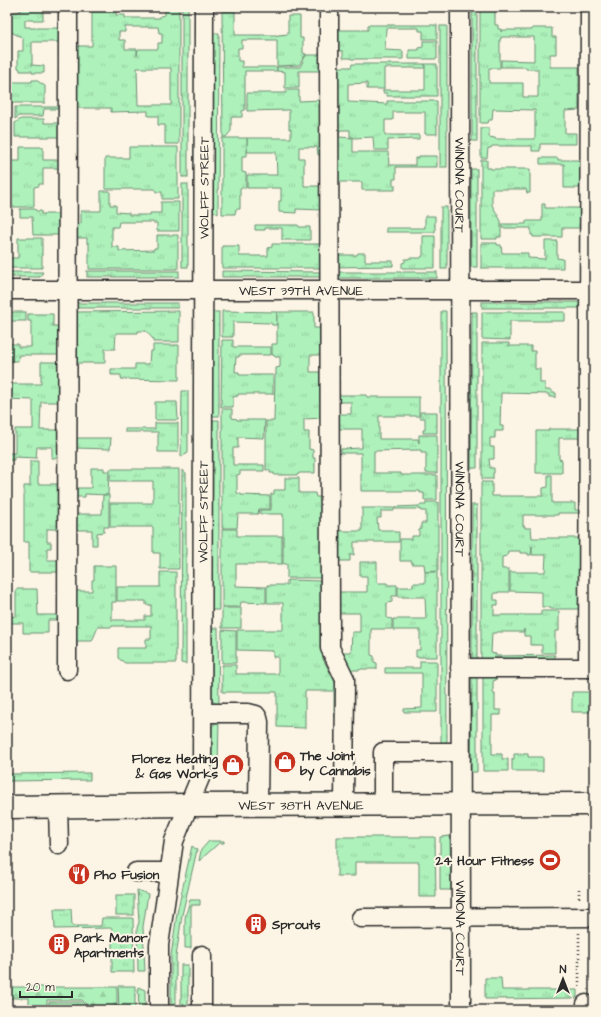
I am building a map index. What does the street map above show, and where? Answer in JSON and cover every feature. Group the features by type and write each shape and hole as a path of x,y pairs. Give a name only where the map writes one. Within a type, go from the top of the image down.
{"main road":[{"name":"WEST 38TH AVENUE","path":"7,807 594,804"}],"street":[{"path":"67,670 68,7"},
{"name":"WOLFF STREET","path":"159,1010 159,945 174,841 202,773 204,7"},
{"path":"329,7 330,648 345,679 344,805"},
{"name":"WINONA COURT","path":"460,7 461,1010"},
{"path":"460,668 591,668 592,290 590,7"},
{"name":"WEST 39TH AVENUE","path":"7,290 592,290"},
{"path":"202,713 248,713 256,715 258,718 258,805"},
{"path":"383,805 383,752 460,752"},
{"path":"58,806 59,846"},
{"path":"136,872 169,872"},
{"path":"361,918 587,917"},
{"path":"202,955 202,1010"}],"path":[{"path":"579,889 587,917 584,1003"}],"green space":[{"path":"22,7 36,7 36,9 43,9 43,20 25,20 25,27 64,28 64,42 32,42 32,65 44,66 44,73 20,71 18,68 18,51 23,51 23,38 11,32 11,13 21,11"},
{"path":"165,7 179,7 179,144 165,144 165,125 158,125 158,116 148,116 148,111 111,112 111,108 77,108 77,46 92,46 92,12 116,12 116,15 125,15 125,18 160,18 160,16 165,15","holes":["125,27 158,27 159,33 162,33 162,43 158,43 158,49 138,49 137,56 137,49 125,49 125,40 119,40 119,32 125,32","137,68 171,68 171,105 138,105"]},
{"path":"182,7 188,7 188,177 182,177"},
{"path":"472,7 477,7 477,141 472,141"},
{"path":"480,7 506,7 498,8 498,11 495,11 495,25 498,25 498,29 501,29 501,32 502,30 552,28 552,37 556,37 556,54 550,54 550,67 579,67 579,110 565,111 565,133 576,133 576,144 540,144 540,151 532,151 532,146 492,146 491,148 488,148 487,158 481,158 481,128 489,128 489,137 495,139 535,139 535,110 493,109 492,120 489,120 488,123 480,123","holes":["501,37 534,37 534,61 501,60 501,67 526,67 526,69 538,69 538,97 523,97 523,83 489,83 489,68 500,68"]},
{"path":"222,11 235,11 235,35 277,35 277,37 278,35 288,34 288,16 300,16 300,38 303,38 303,53 306,54 299,65 277,66 277,40 242,40 242,48 238,48 238,61 242,61 242,67 277,67 277,71 245,71 245,110 242,111 242,117 231,117 231,131 226,137 223,137"},
{"path":"368,25 437,25 437,39 423,39 423,31 419,31 419,28 386,28 385,50 403,51 403,59 343,58 343,51 336,51 336,30 368,30"},
{"path":"440,26 447,26 447,167 440,167"},
{"path":"213,33 219,33 218,214 212,210"},
{"path":"423,41 437,41 437,59 409,59 409,50 419,50 419,48 423,47"},
{"path":"321,54 321,71 299,71 299,88 285,88 285,72 277,71 277,67 300,67 306,55"},
{"path":"352,64 425,64 425,68 384,68 384,89 367,89 367,83 348,84 348,102 387,104 387,101 437,101 437,134 425,134 425,112 393,112 393,120 385,120 385,135 419,135 419,139 388,140 388,150 374,150 373,137 354,138 350,137 350,130 340,130 339,137 353,138 353,152 388,152 389,165 415,165 415,158 419,158 419,156 437,156 437,167 396,167 396,179 393,179 395,190 362,190 362,182 337,182 335,67 351,67"},
{"path":"425,64 437,64 437,96 387,96 387,93 383,93 383,90 425,90"},
{"path":"32,80 36,80 45,86 45,103 7,103 7,91 12,91 12,82 32,82"},
{"path":"286,90 299,90 299,101 321,100 321,155 318,155 317,147 299,147 299,158 304,158 304,186 322,186 322,210 296,209 296,213 279,212 281,188 247,188 247,175 277,175 276,152 247,152 247,138 291,138 291,129 289,129 289,110 247,111 247,93 286,93"},
{"path":"15,107 59,107 59,109 44,109 43,116 19,116 15,119"},
{"path":"21,119 44,119 44,123 62,123 62,137 15,137 15,123"},
{"path":"222,138 247,138 247,156 242,156 242,172 246,173 246,188 240,188 240,209 236,209 235,214 222,214"},
{"path":"20,147 43,147 43,160 60,160 64,168 43,168 43,184 39,184 39,186 34,187 34,207 8,207 7,204 7,161 20,161"},
{"path":"129,147 178,147 178,199 162,199 162,192 156,192 155,189 105,189 105,158 129,158"},
{"path":"540,158 580,160 580,188 564,188 564,164 540,164"},
{"path":"481,160 487,160 487,168 491,169 530,169 530,193 527,193 526,189 492,189 492,205 501,221 501,237 497,237 497,239 481,239"},
{"path":"471,169 477,169 477,267 471,267"},
{"path":"182,184 188,184 188,267 182,267"},
{"path":"101,191 110,191 110,205 116,205 116,212 129,213 129,215 150,215 150,213 161,213 161,202 179,202 179,231 157,231 157,223 153,222 119,222 118,227 112,227 112,247 119,247 119,251 154,250 154,248 157,248 157,235 178,235 178,269 89,269 89,243 87,243 87,238 77,238 77,223 81,223 81,211 101,211"},
{"path":"542,204 545,204 545,208 581,208 581,228 562,228 562,237 533,237 533,235 531,235 531,228 502,228 502,224 526,224 526,221 542,221"},
{"path":"441,207 447,207 447,269 441,269"},
{"path":"20,209 35,209 36,211 41,211 41,214 59,214 64,235 33,235 32,217 20,217"},
{"path":"425,216 435,216 435,232 386,232 386,228 425,228"},
{"path":"255,225 298,225 299,227 310,227 310,240 282,240 282,228 265,228 265,230 255,230"},
{"path":"423,236 435,236 435,268 402,268 402,263 405,262 405,259 421,258 423,255"},
{"path":"18,238 42,238 42,268 7,268 7,258 18,258"},
{"path":"545,241 557,241 557,258 563,259 563,268 481,268 481,243 497,243 497,245 501,245 502,253 528,253 528,258 545,259"},
{"path":"272,244 323,244 323,268 222,268 222,246 239,246 239,256 268,256 268,248 272,247"},
{"path":"358,253 365,253 365,261 393,261 393,266 336,267 336,255 357,255"},
{"path":"87,271 179,271 179,277 87,277"},
{"path":"222,271 321,272 321,277 222,277"},
{"path":"7,272 43,272 40,277 7,277"},
{"path":"337,272 437,272 437,278 337,278"},
{"path":"482,302 582,302 582,308 482,308"},
{"path":"77,303 178,303 178,308 77,308"},
{"path":"179,311 179,342 153,342 153,339 146,331 138,331 138,333 116,333 115,349 105,349 105,363 77,363 77,312"},
{"path":"222,311 277,312 277,325 272,325 271,323 233,322 233,337 222,337"},
{"path":"441,311 446,311 447,741 441,746"},
{"path":"7,312 26,312 26,321 7,321"},
{"path":"212,312 219,312 219,416 212,416"},
{"path":"277,312 314,312 314,328 323,328 323,355 310,355 310,372 324,372 324,418 304,419 304,432 309,432 309,449 313,450 313,458 315,458 315,473 274,475 274,473 270,473 270,470 266,470 266,421 274,421 275,375 276,368 280,367 280,357 275,357 272,355 272,344 277,344"},
{"path":"472,312 477,312 477,468 471,468"},
{"path":"482,312 565,312 565,321 510,321 510,340 482,339"},
{"path":"28,314 53,314 53,326 62,326 62,355 19,355 18,361 7,361 7,344 18,344 18,347 31,347 31,321 28,321"},
{"path":"222,340 233,340 233,347 271,347 271,355 239,355 239,357 236,357 235,372 239,372 239,375 273,375 273,394 238,394 238,396 233,397 233,407 221,407"},
{"path":"482,343 509,343 509,346 531,346 531,351 535,351 535,369 540,369 540,383 545,383 545,390 552,390 552,393 556,393 556,397 549,397 549,394 501,393 500,426 503,426 503,431 495,431 495,438 490,438 490,447 494,447 494,459 489,459 490,468 494,468 493,479 482,479"},
{"path":"153,345 179,345 179,380 121,379 121,375 111,375 111,369 135,369 135,364 149,364 150,351 153,351"},
{"path":"41,362 62,362 62,402 41,402 40,430 62,430 62,458 52,458 52,447 37,447 36,458 14,457 14,460 7,460 8,453 15,453 15,429 33,429 33,400 7,399 7,384 41,384"},
{"path":"182,391 188,391 188,453 181,457"},
{"path":"337,395 366,395 367,397 419,397 419,416 379,416 379,439 418,439 419,443 419,435 437,435 437,473 426,473 426,453 421,453 421,450 419,450 374,451 374,473 437,475 437,500 424,500 424,493 420,493 420,491 361,491 361,453 341,453 341,449 362,448 362,429 337,429 337,414 351,414 351,402 338,402"},
{"path":"155,402 177,402 178,420 155,420"},
{"path":"222,409 232,409 232,418 237,420 265,420 264,438 238,437 238,448 233,448 233,465 264,465 264,471 240,471 240,474 237,475 237,493 241,495 270,496 270,509 259,509 258,514 238,514 237,528 222,528"},
{"path":"420,412 437,412 437,433 423,433 423,430 425,430 425,418 420,418"},
{"path":"213,420 219,420 219,610 212,610"},
{"path":"155,423 178,423 178,452 158,452 158,432 125,432 125,429 155,429"},
{"path":"549,429 582,429 581,438 559,438 559,459 562,460 562,473 536,473 536,431 548,431"},
{"path":"75,438 111,438 110,449 75,448"},
{"path":"30,461 38,461 38,484 60,484 60,529 47,529 47,542 51,542 51,548 47,548 47,560 62,560 62,572 29,572 29,542 24,542 24,486 30,486"},
{"path":"91,468 104,468 104,471 109,471 108,495 85,494 85,497 72,497 72,488 91,488"},
{"path":"110,469 179,469 179,569 160,569 160,553 153,553 153,527 110,527 110,503 153,503 153,481 110,481"},
{"path":"182,470 186,473 186,664 181,663"},
{"path":"548,475 552,475 552,503 575,503 575,510 581,510 581,513 558,513 558,515 523,515 523,526 525,526 525,528 531,528 532,538 582,538 582,609 550,609 550,607 542,607 542,592 510,591 510,572 545,572 546,555 532,555 532,546 531,555 528,555 528,553 520,553 520,551 508,551 507,556 502,557 502,569 509,569 509,592 494,593 494,600 498,600 498,605 494,605 494,615 541,615 541,611 559,611 559,631 555,631 555,653 542,653 542,645 530,645 530,636 524,636 524,632 492,633 491,653 496,654 496,656 555,655 555,662 481,662 481,482 492,482 492,496 543,496 543,488 548,487"},
{"path":"285,478 299,478 299,493 315,493 316,497 325,497 325,578 287,578 287,564 283,564 283,514 260,514 260,510 271,510 271,494 274,494 274,490 285,490"},
{"path":"103,495 109,495 109,527 104,527 104,532 97,533 97,545 92,545 92,530 71,530 71,514 102,514"},
{"path":"426,502 438,502 438,571 425,572 424,564 412,564 412,561 400,561 400,539 412,539 412,536 419,536 421,523 426,523 426,511 421,511 421,509 395,509 395,507 420,506 426,505"},
{"path":"472,505 477,505 477,663 472,663"},
{"path":"362,508 394,508 394,511 381,511 381,518 377,518 378,530 393,530 394,532 399,532 399,542 354,542 354,555 350,555 350,561 338,561 338,531 362,531"},
{"path":"222,529 237,529 237,536 282,536 282,564 236,564 236,586 266,587 266,603 241,602 240,607 222,607"},
{"path":"360,562 377,562 377,583 397,585 397,596 392,596 392,602 387,603 387,618 392,619 392,629 371,629 371,655 374,656 374,662 377,663 377,669 348,670 338,652 351,652 352,632 360,632 360,613 337,613 337,592 367,592 367,576 360,576"},
{"path":"94,566 116,566 116,602 112,602 112,620 145,620 145,616 151,616 151,605 146,605 146,601 117,601 117,587 160,587 160,572 176,572 176,663 125,663 118,658 118,648 146,648 146,639 151,639 151,626 98,627 92,641 77,641 77,648 73,643 73,591 92,591"},
{"path":"425,572 437,572 437,657 416,657 416,650 420,650 420,630 393,630 393,619 426,619 425,597 398,597 398,587 413,587 413,583 425,583"},
{"path":"287,580 323,581 323,659 340,692 340,717 334,717 334,691 305,691 305,728 277,727 277,692 222,692 222,665 236,665 236,674 278,674 278,657 273,657 273,651 237,650 237,630 283,630 283,603 267,603 267,585 287,585"},
{"path":"16,589 37,589 38,615 61,615 61,620 48,620 48,633 23,633 23,623 7,623 7,617 16,616"},
{"path":"222,608 241,608 241,628 222,628"},
{"path":"212,628 218,628 219,707 212,700"},
{"path":"222,630 236,631 236,663 222,663"},
{"path":"420,661 437,661 437,712 404,712 404,709 422,708 422,673 385,673 385,668 420,668"},
{"path":"472,671 477,671 477,772 471,772"},
{"path":"483,673 496,677 496,680 493,681 495,710 501,710 501,715 492,715 492,754 502,754 502,759 508,759 508,771 483,771"},
{"path":"572,692 591,692 590,712 572,712"},
{"path":"219,718 218,768 216,771 213,771 211,765 212,727"},
{"path":"514,754 528,754 528,757 543,757 543,771 512,771 512,759 514,759"},
{"path":"90,773 90,780 7,781 7,774"},
{"path":"450,836 451,890 440,890 440,837"},
{"path":"337,837 435,837 436,897 419,897 419,862 355,862 355,876 337,876"},
{"path":"209,841 224,841 224,843 219,843 199,861 201,850"},
{"path":"192,846 197,850 182,915 176,957 176,1010 171,1010 171,956 177,913"},
{"path":"137,890 148,894 143,927 145,971 138,971 137,928 139,922"},
{"path":"116,895 134,895 134,915 116,915"},
{"path":"190,900 200,900 200,905 191,905 191,948 185,948 185,918"},
{"path":"54,909 71,909 72,926 101,926 102,918 133,918 134,972 112,972 112,928 55,929"},
{"path":"181,965 188,965 188,1010 181,1010"},
{"path":"485,978 501,978 502,990 577,990 577,998 485,999"},
{"path":"118,986 135,986 135,1010 119,1010"},
{"path":"7,987 117,987 117,1010 92,1010 82,1000 47,1000 47,1010 29,1010 29,998 7,998"},
{"path":"138,987 145,990 145,1010 139,1010"},
{"path":"49,1002 82,1002 90,1010 49,1010"}],"place":[{"name":"The Joint by Cannabis","path":"285,762"},
{"name":"Florez Heating & Gas Works","path":"233,765"},
{"name":"24 Hour Fitness","path":"550,860"},
{"name":"Pho Fusion","path":"79,874"},
{"name":"Sprouts","path":"256,924"},
{"name":"Park Manor Apartments","path":"59,944"}]}
